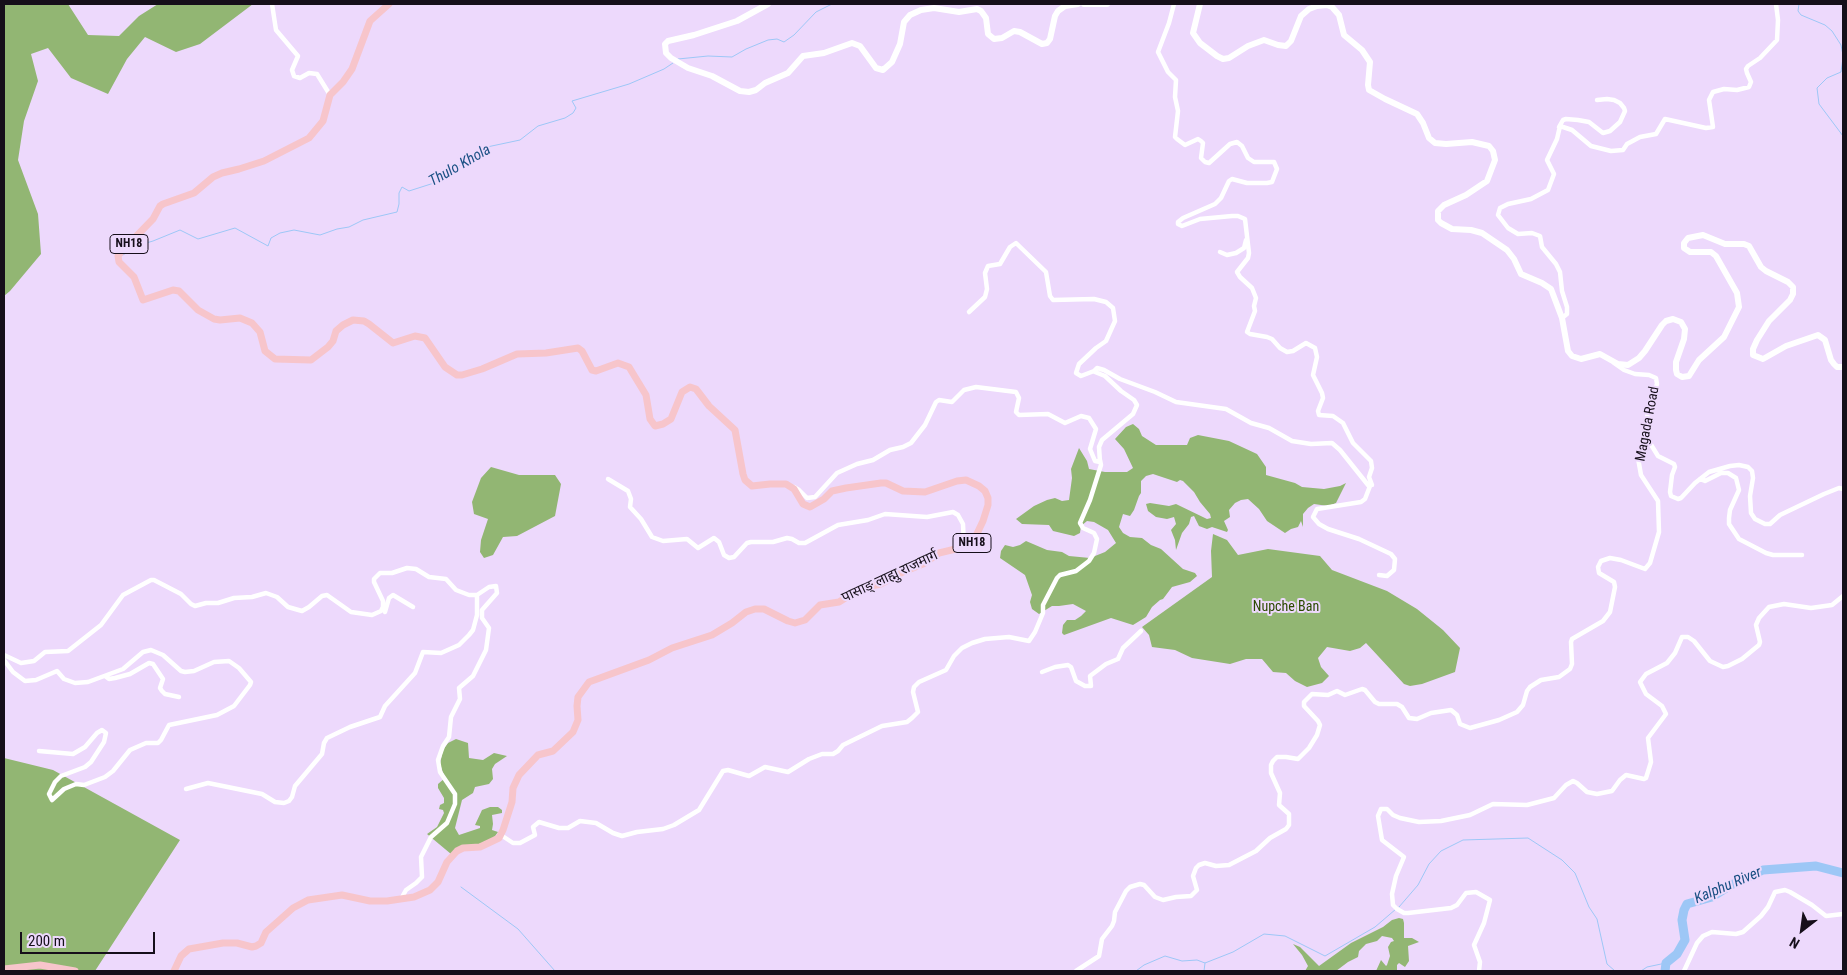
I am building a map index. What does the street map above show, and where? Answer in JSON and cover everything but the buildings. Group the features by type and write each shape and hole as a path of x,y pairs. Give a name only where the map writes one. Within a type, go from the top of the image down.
{"main road":[{"name":"NH18","path":"389,4 370,20 352,69 343,82 330,95 322,121 309,138 264,161 213,177 194,193 163,204 160,206 154,219 118,256 119,262 138,282 143,300 167,291 179,291 198,310 214,319 240,318 252,323 260,332 268,354 275,359 310,360 328,347 333,340 336,330 353,320 369,324 393,343 415,336 424,338 445,367 457,375 492,365 517,354 546,353 578,348 582,350 592,370 596,371 618,363 629,367 646,395 649,403 650,420 655,426 671,419 684,389 690,387 696,389 709,406 736,430 743,474 748,484 752,486 786,484 792,487 803,504 810,507 832,491 881,483 886,483 903,491 925,492 957,480 966,480 979,486 985,491 988,506 984,521 976,537 972,543 964,547"},
{"name":"पासाङ् लाह्मु राजमार्ग","path":"501,835 512,802 513,788 519,774 538,755 552,751 573,732 578,720 578,697 589,682 649,660 672,648 712,635 746,612 764,609 788,621 800,622 805,620 820,605 840,602 861,588 881,584 923,564 939,553 964,547"},
{"path":"174,971 180,956 189,949 223,943 256,946 261,943 266,932 293,908 308,900 342,895 370,901 414,897 435,886 447,862 457,851 463,848 480,847 496,840 501,835"},
{"path":"4,969 40,964 75,971"}],"street":[{"path":"272,4 276,30 298,56 292,70 294,76 300,78 309,73 317,74 330,95"},
{"path":"768,4 737,21 668,41 665,44 665,49 676,61 697,72 712,76 740,91 749,92 788,73 803,56 824,52 852,43 860,46 876,68 883,70 892,62 900,44 904,22 910,15 921,10 934,8 959,12 981,10 986,18 988,34 994,39 1002,38 1014,31 1020,32 1042,44 1047,43 1050,39 1055,16 1058,11 1065,6 1078,4"},
{"path":"1084,4 1107,4"},
{"path":"1174,4 1158,52 1177,83 1175,97 1178,111 1176,139 1185,145 1198,139 1201,141 1203,143 1202,158 1205,162 1209,162 1230,144 1237,142 1242,146 1248,158 1254,162 1274,162 1276,169 1272,182 1247,183 1232,179 1229,181 1221,198 1215,204 1183,218 1178,224 1186,225 1200,219 1238,216 1246,221 1249,248 1248,258 1237,272 1252,288 1256,298 1255,311 1247,332 1272,339 1280,348 1288,352 1306,343 1315,348 1317,357 1313,376 1322,393 1318,411 1319,415 1333,416 1343,423 1353,443 1371,462 1372,468 1369,477 1372,482 1365,499 1361,502 1318,509 1313,517 1319,524 1328,529 1359,538 1391,554 1395,559 1394,570 1387,576 1379,575"},
{"path":"1200,4 1193,33 1200,44 1224,59 1264,40 1286,46 1291,41 1301,16 1310,10 1327,5 1339,15 1342,32 1362,50 1370,62 1369,90 1385,100 1417,114 1423,122 1429,138 1435,143 1472,142 1489,146 1493,151 1495,160 1487,181 1466,195 1444,204 1438,211 1438,220 1441,224 1452,229 1471,230 1482,233 1507,250 1514,259 1521,274 1551,289 1562,318 1570,354 1581,359 1600,354 1623,366 1636,360 1645,351 1666,321 1675,320 1681,322 1686,329 1676,362 1676,370 1680,376 1687,377 1699,360 1724,337 1739,307 1738,298 1724,269 1713,254 1687,252 1684,248 1684,243 1688,238 1703,235 1725,244 1744,244 1749,246 1766,271 1793,286 1793,294 1790,300 1769,321 1756,340 1753,355 1763,359 1786,346 1818,335 1825,340 1834,364 1837,367 1843,367"},
{"path":"1559,128 1560,126 1566,127 1591,146 1611,151 1623,150 1627,144 1640,137 1656,134 1665,119 1706,128 1713,127 1709,105 1711,95 1718,90 1749,88 1751,82 1746,69 1760,58 1777,40 1778,20 1776,4"},
{"path":"1562,318 1566,316 1568,307 1562,291 1560,272 1542,247 1540,236 1532,233 1513,233 1498,215 1500,208 1503,206 1531,199 1549,188 1554,174 1547,160 1557,140 1559,128 1563,120 1589,122 1603,133 1610,132 1620,122 1625,111 1620,103 1607,99 1597,100"},
{"path":"1220,252 1227,255 1236,253 1244,248 1247,239"},
{"path":"969,312 985,297 987,289 985,273 988,266 1000,264 1010,247 1016,243 1046,272 1050,296 1053,300 1094,300 1106,302 1113,308 1114,321 1106,341 1080,364 1076,373 1081,376 1097,368 1120,379 1143,386 1176,402 1226,409 1251,423 1269,428 1292,441 1311,444 1332,443 1370,486"},
{"name":"Magada Road","path":"1076,971 1099,956 1104,934 1112,926 1115,912 1130,887 1140,884 1144,885 1155,897 1163,900 1176,896 1190,896 1197,890 1193,876 1199,865 1205,863 1216,866 1230,865 1256,851 1270,838 1286,829 1289,825 1289,814 1279,805 1280,793 1271,773 1271,765 1277,757 1298,759 1318,735 1320,725 1304,706 1304,702 1312,694 1328,695 1337,691 1345,695 1365,690 1379,704 1397,704 1402,707 1409,718 1417,719 1431,713 1451,710 1457,715 1460,724 1470,728 1499,720 1517,712 1523,705 1530,687 1541,680 1558,677 1570,669 1572,664 1572,639 1603,620 1610,612 1615,587 1614,582 1599,572 1598,567 1601,561 1610,558 1621,560 1645,569 1650,563 1658,536 1658,501 1644,481 1639,469 1638,458 1644,438 1647,412 1657,384 1656,378 1624,370 1613,362"},
{"path":"501,835 513,842 520,843 535,835 533,827 539,822 558,828 568,828 580,821 596,823 622,836 663,829 674,825 699,810 723,771 749,776 765,767 788,772 809,759 822,754 833,754 843,745 882,726 907,722 912,718 918,712 913,692 914,687 919,682 946,670 954,656 962,648 985,638 1009,637 1029,641 1043,613 1042,605 1057,578 1060,575 1076,571 1094,553 1097,539 1094,533 1083,528 1080,522 1090,500 1101,465 1098,450 1102,440 1133,414 1137,405 1134,400 1105,376 1094,370"},
{"path":"792,487 799,490 806,498 815,497 837,473 857,464 873,460 890,450 912,443 925,425 936,402 939,400 952,402 964,390 976,387 1016,392 1019,398 1016,412 1019,415 1048,414 1065,423 1081,416 1089,418 1096,429 1090,449 1095,461 1100,460"},
{"path":"1644,438 1650,443 1658,456 1674,464 1670,492 1671,496 1676,499 1681,498 1709,472 1722,467 1739,465 1748,467 1752,471 1753,481 1750,496 1751,513 1755,519 1768,525 1778,516 1791,509 1831,491 1843,489"},
{"path":"1700,479 1705,481 1721,473 1728,473 1736,478 1739,490 1730,510 1729,524 1739,539 1773,555 1802,555"},
{"path":"608,479 628,491 631,499 630,507 641,519 652,538 663,541 687,539 698,548 714,538 719,542 724,555 729,558 734,557 747,543 773,542 787,538 799,543 805,543 838,525 868,520 885,514 927,517 952,512 958,515 963,524 964,547"},
{"path":"4,655 21,663 34,661 45,652 68,651 74,648 101,625 123,595 151,580 181,594 195,606 266,593 277,597 288,607 302,611 309,608 322,596 327,595 345,609 365,615 378,613 383,606 374,582 377,574 392,573 407,568 416,569 428,577 446,579 456,590 469,596 477,595 489,587 496,586 498,590 482,610 482,618 489,628 488,644 476,672 459,688 460,699 451,717 450,737 443,746 438,760 440,772 454,794 454,804 447,822 431,837 420,857 422,876 409,888 401,899"},
{"path":"385,612 388,598 392,595 413,607"},
{"path":"186,790 208,783 262,794 275,802 284,803 289,801 295,786 322,754 324,743 328,738 350,727 380,717 385,706 415,673 423,652 441,653 459,645 469,635 473,630 477,615 477,595"},
{"path":"1479,971 1480,962 1474,945 1484,923 1490,900 1476,892 1466,893 1457,905 1448,909 1404,913 1396,909 1393,905 1392,894 1396,876 1404,857 1382,840 1378,816 1381,810 1387,809 1393,815 1414,821 1441,821 1470,815 1493,804 1527,805 1554,798 1572,781 1587,792 1597,794 1612,791 1626,775 1644,779 1651,762 1648,738 1666,714 1662,706 1646,694 1640,682 1646,674 1667,662 1675,653 1682,637 1688,637 1694,641 1710,661 1728,666 1742,659 1759,645 1756,625 1759,618 1769,607 1776,604 1791,604 1812,608 1832,605 1843,596"},
{"path":"1042,672 1068,665 1071,667 1076,681 1085,686 1091,686 1090,676 1106,664 1118,659 1123,648 1141,631"},
{"path":"4,660 13,672 25,681 36,680 57,671 64,679 75,683 88,682 123,669 143,652 151,650 163,655 181,671 186,672 194,671 214,662 229,661 239,668 250,682 250,685 234,706 217,715 170,725 161,740 158,742 146,742 130,750 113,771 105,777 84,785 76,784 64,788 52,800 50,794 55,782 61,776 85,767 91,762 104,742 106,733 102,730 97,733 85,747 73,754 38,751"},
{"path":"105,676 115,678 130,674 149,663 152,664 163,679 160,688 164,694 179,697"},
{"path":"1684,971 1697,943 1703,936 1712,932 1736,934 1743,932 1761,916 1775,892 1785,890 1790,892 1826,916 1843,914"}],"green space":[{"path":"4,4 68,4 88,35 119,36 139,16 158,4 253,4 200,44 176,52 145,37 127,59 108,94 71,78 48,48 31,54 38,81 24,121 18,160 38,214 41,254 4,296"},
{"path":"1133,424 1139,429 1142,436 1156,445 1187,445 1190,438 1198,435 1229,441 1257,454 1266,467 1266,475 1295,483 1302,487 1324,489 1346,483 1336,503 1328,506 1314,504 1303,514 1303,527 1301,521 1298,527 1285,533 1267,521 1259,509 1248,499 1235,503 1229,510 1230,517 1224,521 1227,532 1212,527 1207,529 1199,526 1194,516 1191,517 1189,524 1182,533 1176,550 1171,530 1176,524 1174,517 1167,519 1156,517 1148,511 1146,504 1169,506 1176,504 1207,519 1211,518 1210,514 1194,492 1183,481 1177,482 1153,474 1146,476 1141,481 1141,493 1134,510 1130,516 1123,514 1119,527 1123,533 1130,537 1142,538 1151,545 1161,549 1183,569 1195,573 1197,576 1190,582 1172,587 1163,599 1152,607 1146,617 1133,625 1111,618 1064,635 1062,633 1063,625 1067,620 1075,620 1086,611 1073,604 1052,606 1039,614 1032,609 1030,602 1032,595 1025,575 1000,558 1001,551 1005,545 1013,547 1026,541 1047,550 1062,552 1069,556 1090,558 1105,552 1116,543 1108,530 1094,522 1087,521 1081,526 1080,533 1074,536 1053,531 1049,525 1022,524 1016,519 1034,506 1047,500 1055,498 1062,501 1069,500 1072,478 1071,469 1079,448 1087,461 1089,469 1105,472 1127,472 1133,468 1124,449 1115,439 1126,427"},
{"path":"491,467 519,475 555,475 561,484 555,516 517,536 503,537 493,555 484,558 480,552 481,540 488,519 474,514 472,502 481,478"},
{"name":"Nupche Ban","path":"1213,534 1227,540 1238,555 1268,549 1320,556 1332,570 1387,591 1417,609 1443,630 1460,648 1455,672 1422,684 1410,686 1404,684 1366,643 1360,648 1350,651 1327,647 1318,658 1321,667 1329,676 1322,683 1307,687 1295,681 1286,673 1273,672 1262,659 1246,659 1230,664 1192,658 1175,650 1152,647 1149,635 1142,627 1212,577 1211,551"},
{"path":"456,739 468,743 469,758 483,760 494,753 507,756 495,764 492,769 493,779 489,784 475,787 473,793 462,800 455,828 459,835 480,828 480,826 475,825 482,810 498,807 502,810 502,813 492,815 492,830 498,832 493,839 451,854 427,834 437,827 444,813 443,810 439,809 440,805 444,803 444,798 438,788 438,784 445,778 440,764 443,750 448,743"},
{"path":"4,758 53,770 180,840 95,971 4,971"},
{"path":"1399,918 1403,919 1404,923 1404,938 1412,938 1419,942 1408,946 1409,961 1405,967 1399,963 1397,971 1376,971 1381,960 1387,965 1390,956 1388,947 1394,941 1392,938 1382,936 1377,941 1366,944 1359,951 1358,957 1336,971 1305,971 1308,966 1293,944 1300,947 1319,966 1351,943"}],"waterway":[{"name":"Thulo Khola","path":"678,59 708,56 732,57 768,40 777,39 784,42 794,35 816,12 832,4"},
{"name":"Thulo Khola","path":"1799,4 1798,11 1801,15 1825,25 1832,31 1841,45 1843,55"},
{"name":"Thulo Khola","path":"1843,58 1841,72 1827,78 1817,88 1819,104 1843,136"},
{"name":"Thulo Khola","path":"123,255 136,246 180,230 198,239 235,228 268,246 271,238 280,233 294,230 320,235 349,227 363,220 397,212 399,193 402,187 409,191 434,183 447,172 481,155 487,147 520,140 538,126 565,118 573,113 576,108 572,101 629,84 664,69 673,63"},
{"path":"1399,907 1418,885 1429,864 1441,851 1463,840 1528,838 1562,860 1575,873 1589,907 1597,919 1607,964 1615,971"},
{"name":"Kalphu River","path":"1665,971 1666,963 1677,954 1685,940 1682,920 1687,904 1712,897 1731,885 1763,870 1816,866 1843,873"},
{"path":"461,887 518,929 555,971"},
{"path":"1136,971 1144,965 1165,956 1182,961 1197,960 1205,963 1233,952 1264,934 1285,936 1325,956 1375,927 1396,909"},
{"path":"1204,971 1205,963"},
{"path":"1641,971 1647,967 1666,963"}]}
